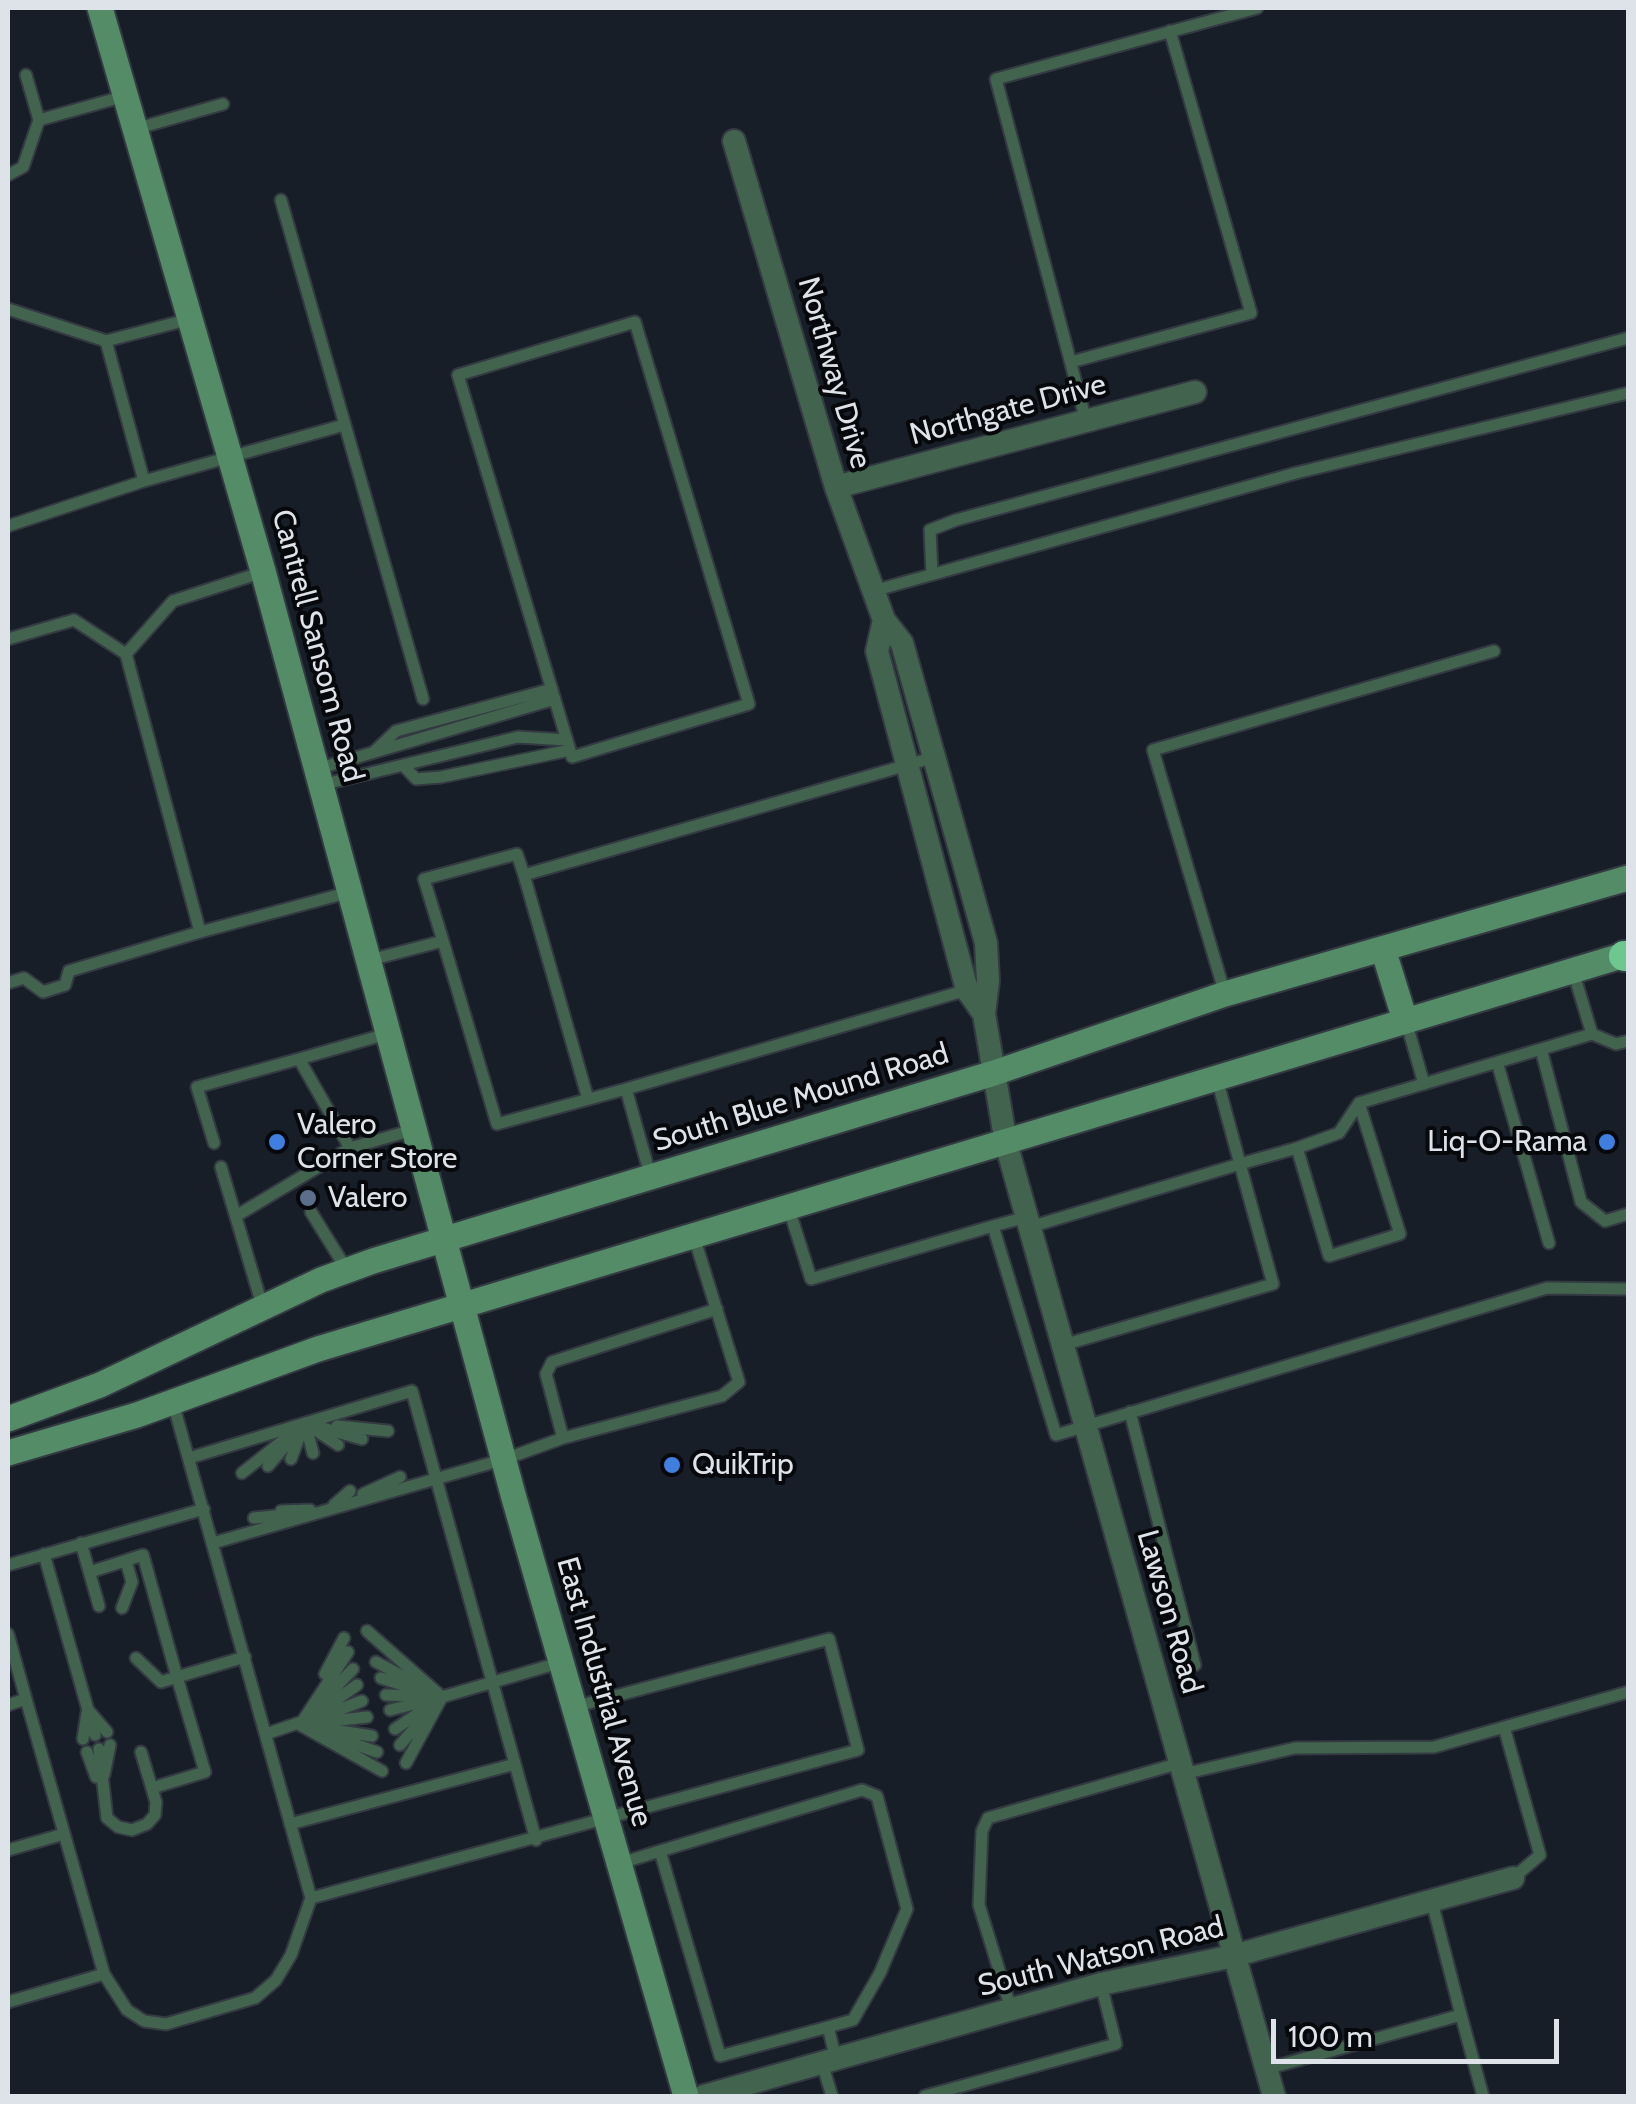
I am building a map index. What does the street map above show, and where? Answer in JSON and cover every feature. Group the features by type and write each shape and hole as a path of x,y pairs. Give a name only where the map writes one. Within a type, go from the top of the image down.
{"main road":[{"name":"Cantrell Sansom Road","path":"100,8 231,457 464,1305"},
{"path":"1595,888 1628,870"},
{"name":"South Blue Mound Road","path":"8,1418 100,1386 347,1270 994,1073 1225,994 1628,878"},
{"path":"1383,949 1406,1020"},
{"path":"8,1452 173,1403 318,1349 1627,955"},
{"name":"East Industrial Avenue","path":"464,1305 686,2096"}],"street":[{"name":"Northway Drive","path":"734,141 836,487 884,620 902,643 986,943 988,982 984,1014 1006,1144"},
{"name":"Northgate Drive","path":"836,487 1195,392"},
{"name":"Northway Drive","path":"884,620 877,651 967,990 984,1014"},
{"name":"Lawson Road","path":"1006,1144 1274,2096"},
{"name":"South Watson Road","path":"704,2096 1100,1984 1233,1956 1513,1878"}],"lane":[{"path":"1086,421 996,79 1257,8"},
{"path":"1070,362 1251,313 1170,32"},
{"path":"8,175 23,167 39,120 26,76"},
{"path":"39,120 125,96"},
{"path":"135,129 223,104"},
{"path":"281,200 423,698"},
{"path":"8,309 106,342 192,319"},
{"path":"635,322 749,704 572,757 553,694 458,375 635,322"},
{"path":"932,574 930,530 956,520 1628,338"},
{"path":"106,342 144,481"},
{"path":"873,591 1296,473 1628,393"},
{"path":"8,526 144,481 344,425"},
{"path":"126,654 173,601 263,572"},
{"path":"8,639 74,620 126,654 200,932"},
{"path":"1225,994 1154,750 1494,650"},
{"path":"319,777 371,754 553,694"},
{"path":"319,777 404,766 518,738 568,745"},
{"path":"404,766 416,779 441,778 568,745"},
{"path":"524,875 935,758"},
{"path":"588,1099 517,854 424,879 497,1124 626,1089 967,990"},
{"path":"8,983 24,978 43,992 65,985 69,971 350,892"},
{"path":"370,960 443,941"},
{"path":"1573,971 1592,1034"},
{"path":"1406,1020 1424,1084"},
{"path":"214,1143 197,1088 390,1033"},
{"path":"789,1209 811,1278 993,1226 1028,1222 1297,1148 1339,1132 1359,1103 1592,1034 1616,1044 1628,1041"},
{"path":"1541,1049 1581,1202 1605,1221 1628,1214"},
{"path":"300,1060 350,1148"},
{"path":"1497,1062 1549,1243"},
{"path":"1063,1345 1274,1284 1216,1076"},
{"path":"626,1089 651,1178"},
{"path":"1297,1148 1329,1256 1400,1234 1359,1103"},
{"path":"236,1216 294,1186 350,1148 416,1129"},
{"path":"221,1167 264,1308"},
{"path":"311,1212 347,1270"},
{"path":"993,1226 1056,1435 1547,1288 1628,1289"},
{"path":"254,1518 438,1479 563,1438 722,1396 740,1382 694,1238"},
{"path":"563,1438 546,1374 552,1362 717,1309"},
{"path":"189,1458 412,1391 536,1840"},
{"path":"8,1634 104,1974 114,1995 144,2021 166,2024 255,1998 276,1980 291,1955 311,1898 173,1403"},
{"path":"1130,1412 1195,1665"},
{"path":"305,1423 362,1438"},
{"path":"305,1423 338,1446"},
{"path":"305,1423 313,1453"},
{"path":"291,1459 305,1423"},
{"path":"268,1466 305,1423"},
{"path":"242,1473 305,1423 388,1431"},
{"path":"213,1543 400,1476"},
{"path":"281,1511 327,1504 374,1484"},
{"path":"305,1504 327,1504 350,1491"},
{"path":"8,1565 204,1508"},
{"path":"81,1543 99,1606"},
{"path":"44,1554 97,1742 108,1818 118,1828 132,1830 155,1815 141,1752"},
{"path":"90,1572 143,1556 205,1772 152,1788"},
{"path":"126,1561 132,1582 128,1606"},
{"path":"367,1631 442,1697"},
{"path":"300,1725 344,1638"},
{"path":"311,1898 858,1750 829,1640 574,1707"},
{"path":"372,1645 442,1697"},
{"path":"300,1725 348,1652"},
{"path":"142,1656 161,1682 244,1657"},
{"path":"376,1662 442,1697"},
{"path":"390,1710 562,1662"},
{"path":"300,1725 353,1669"},
{"path":"381,1678 442,1697"},
{"path":"300,1725 358,1685"},
{"path":"1011,2010 979,1905 982,1831 988,1818 1182,1769 1296,1748 1434,1747 1628,1692"},
{"path":"386,1695 442,1697"},
{"path":"395,1728 442,1697"},
{"path":"400,1745 442,1697"},
{"path":"406,1763 442,1697"},
{"path":"8,1705 26,1699"},
{"path":"266,1734 362,1701"},
{"path":"300,1725 367,1717"},
{"path":"300,1725 372,1736"},
{"path":"300,1725 377,1752"},
{"path":"300,1725 382,1770"},
{"path":"1504,1727 1540,1855 1513,1878"},
{"path":"290,1824 515,1764"},
{"path":"620,1864 660,1851 862,1790 877,1796 907,1909 880,1973 853,2020 720,2056 660,1851"},
{"path":"8,1850 64,1834"},
{"path":"1432,1902 1482,2096"},
{"path":"8,2002 104,1974"},
{"path":"924,2096 1116,2044 1100,1984"},
{"path":"1266,2069 1461,2015"},
{"path":"828,2027 832,2096"}],"place":[{"name":"Valero Corner Store","path":"277,1142"},
{"name":"Liq-O-Rama","path":"1607,1142"},
{"name":"Valero","path":"308,1198"},
{"name":"QuikTrip","path":"672,1465"}]}
